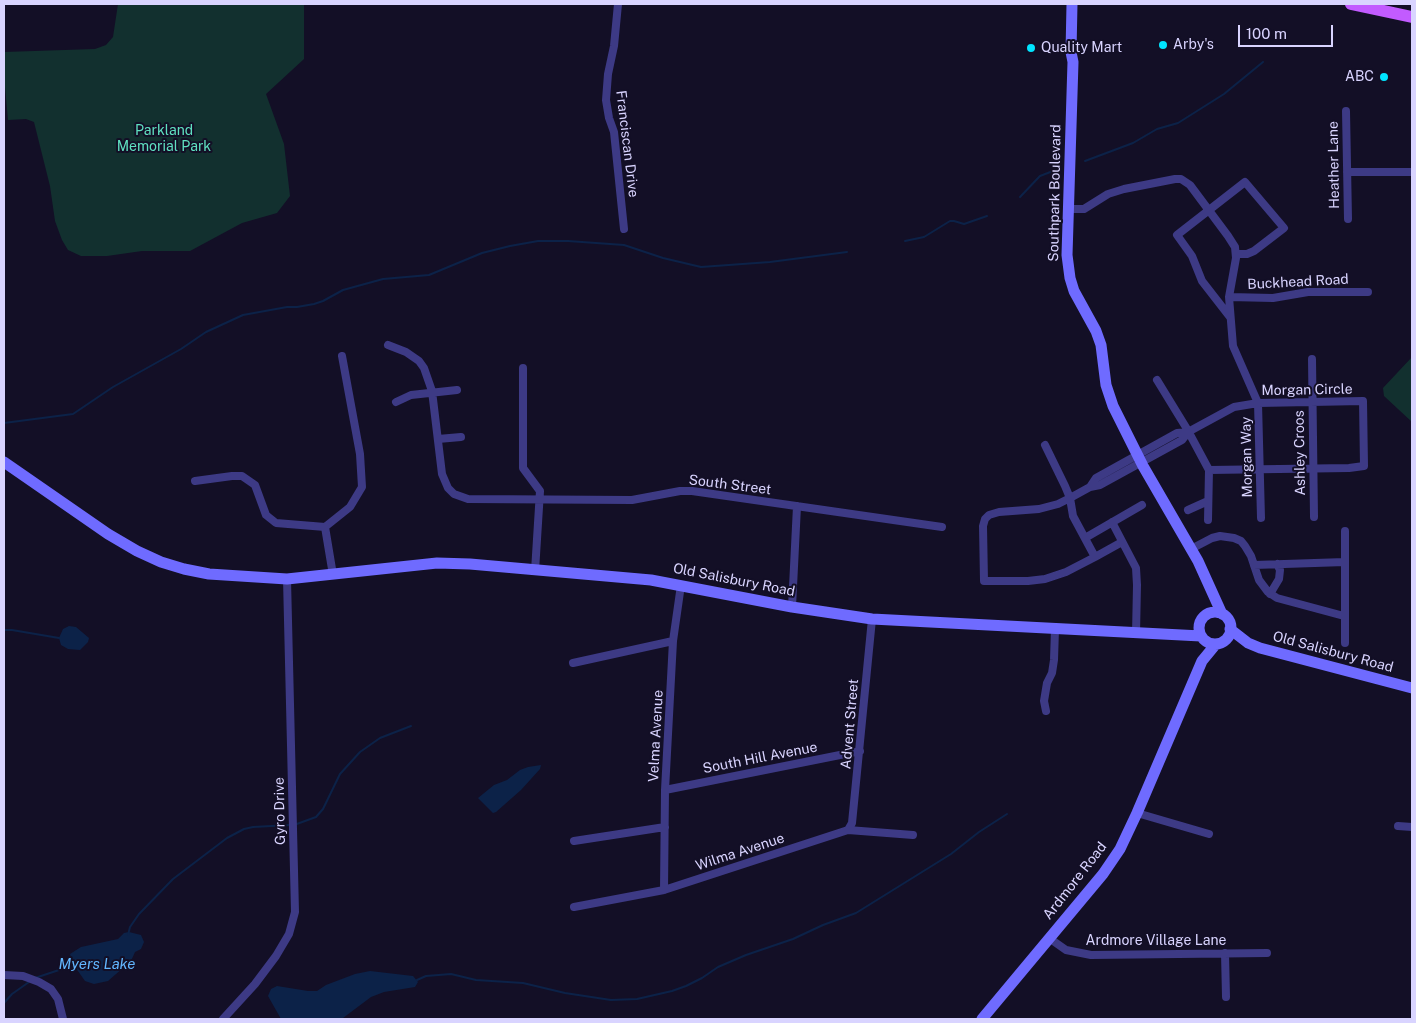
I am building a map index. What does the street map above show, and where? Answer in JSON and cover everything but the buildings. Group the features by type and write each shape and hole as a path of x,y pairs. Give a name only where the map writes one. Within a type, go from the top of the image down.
{"main road":[{"name":"Southpark Boulevard","path":"1072,4 1071,52 1073,62 1068,255 1070,278 1074,290 1096,331 1103,359 1106,385 1113,406 1139,459 1191,549 1222,614"},
{"name":"Southpark Boulevard","path":"1073,62 1077,53 1079,4"},
{"path":"1351,4 1412,17"},
{"name":"Old Salisbury Road","path":"4,462 108,534 137,551 161,562 209,574 287,579 437,563 470,564 651,580 792,608 872,619 1209,637 1248,643 1260,648 1412,688"},
{"name":"Southpark Boulevard","path":"1208,614 1210,591"},
{"path":"1222,614 1212,612 1204,617 1209,637 1226,638 1230,629"},
{"name":"Old Salisbury Road","path":"1222,614 1228,620 1230,629 1248,643"},
{"name":"Ardmore Road","path":"982,1019 1103,874 1120,849 1202,662 1209,637"}],"street":[{"name":"Franciscan Drive","path":"618,4 606,100 614,132 624,229"},
{"name":"Heather Lane","path":"1346,111 1348,219"},
{"path":"1347,172 1412,172"},
{"path":"1069,209 1084,209 1113,192 1175,179 1185,180 1190,184 1209,209 1232,241 1236,254 1247,254 1254,251 1284,228 1245,182 1209,209 1177,235 1192,256 1202,281 1230,317"},
{"name":"Morgan Way","path":"1236,254 1236,267 1229,297 1230,317 1233,346 1258,403 1261,518"},
{"name":"Buckhead Road","path":"1229,297 1273,298 1308,292 1368,292"},
{"path":"388,345 406,352 419,361 428,376 432,391 438,439 461,437"},
{"path":"195,481 242,476 255,485 266,515 276,523 325,527 350,506 362,487 360,454 342,356"},
{"name":"Ashley Croos","path":"1312,359 1314,517"},
{"path":"523,368 523,468 540,491 535,570"},
{"path":"1157,380 1209,470 1208,520"},
{"path":"396,402 411,395 432,391 457,390"},
{"name":"Morgan Circle","path":"1095,557 1066,572 1045,579 1032,581 984,581 983,526 988,516 998,512 1044,508 1058,504 1090,487 1100,485 1139,459 1166,444 1182,440 1188,432 1234,407 1258,403 1363,401 1364,466 1209,470"},
{"name":"South Street","path":"438,439 442,474 448,488 454,494 468,499 632,500 680,491 942,527"},
{"path":"1045,444 1070,498 1073,516 1095,557 1122,542"},
{"path":"1188,510 1208,501"},
{"path":"1085,538 1142,505"},
{"path":"792,608 798,506"},
{"path":"1112,522 1136,568 1136,634"},
{"path":"325,527 333,575"},
{"path":"1345,531 1345,643"},
{"path":"1191,549 1212,538 1227,536 1241,541 1254,565 1259,580 1270,594 1277,598 1344,616"},
{"path":"1254,565 1345,562"},
{"path":"1270,594 1279,579 1280,570 1277,564"},
{"name":"Gyro Drive","path":"223,1019 255,984 276,956 289,934 295,912 287,579"},
{"name":"Velma Avenue","path":"664,890 664,827 673,641 682,585"},
{"name":"Advent Street","path":"848,830 852,824 872,619"},
{"path":"1046,711 1044,701 1047,684 1052,673 1056,629"},
{"path":"573,663 673,641"},
{"name":"South Hill Avenue","path":"666,790 860,751"},
{"path":"1137,813 1209,834"},
{"path":"1398,826 1412,827"},
{"path":"574,841 664,827"},
{"name":"Wilma Avenue","path":"574,907 664,890 848,830 914,835"},
{"name":"Ardmore Village Lane","path":"1049,938 1066,950 1091,955 1268,953"},
{"path":"1225,953 1226,997"},
{"path":"4,974 23,976 51,989 58,999 63,1019"}],"green space":[{"name":"Parkland Memorial Park","path":"118,4 304,4 304,59 266,94 284,144 290,196 277,213 242,223 190,251 142,251 107,256 81,256 68,250 55,221 50,186 34,122 26,119 8,120 4,52 95,49 106,45 113,37"},
{"path":"1412,357 1412,422 1384,396 1383,388"}],"water":[{"path":"69,626 76,627 89,638 88,642 80,650 68,649 61,645 59,638 63,629"},
{"path":"541,765 540,769 521,790 496,812 493,813 478,798 494,785 507,780 520,770"},
{"name":"Myers Lake","path":"129,932 141,935 144,942 141,949 135,952 131,961 108,981 94,984 85,981 73,964 70,954 81,947 118,939 124,933"},
{"path":"370,971 413,976 418,982 415,987 384,992 371,997 339,1019 281,1019 268,996 271,989 277,986 317,991 326,985 355,974"}],"waterway":[{"path":"1085,161 1133,143 1157,129 1178,123 1224,94 1263,62"},
{"path":"1020,197 1040,176 1053,171"},
{"path":"905,241 924,237 950,221 964,224 987,216"},
{"path":"4,423 73,414 113,387 181,349 206,332 243,315 314,304 343,290 383,279 429,275 482,253 510,246 538,241 624,245 663,258 701,267 770,262 847,252"},
{"path":"4,630 59,638"},
{"path":"294,825 316,817 323,809 340,774 360,752 380,738 411,726"},
{"path":"417,980 426,976 451,974 476,980 523,983 565,993 611,1000 637,999 672,991 686,986 718,967 746,955 793,939 856,913 951,854 979,832 1007,814"},
{"path":"128,935 130,927 139,914 173,879 227,838 244,829 253,827 290,825"},
{"path":"35,978 65,968"},
{"path":"4,1003 12,994 29,982"}],"place":[{"name":"Arby's","path":"1163,45"},
{"name":"Quality Mart","path":"1031,48"},
{"name":"ABC","path":"1384,77"}]}
